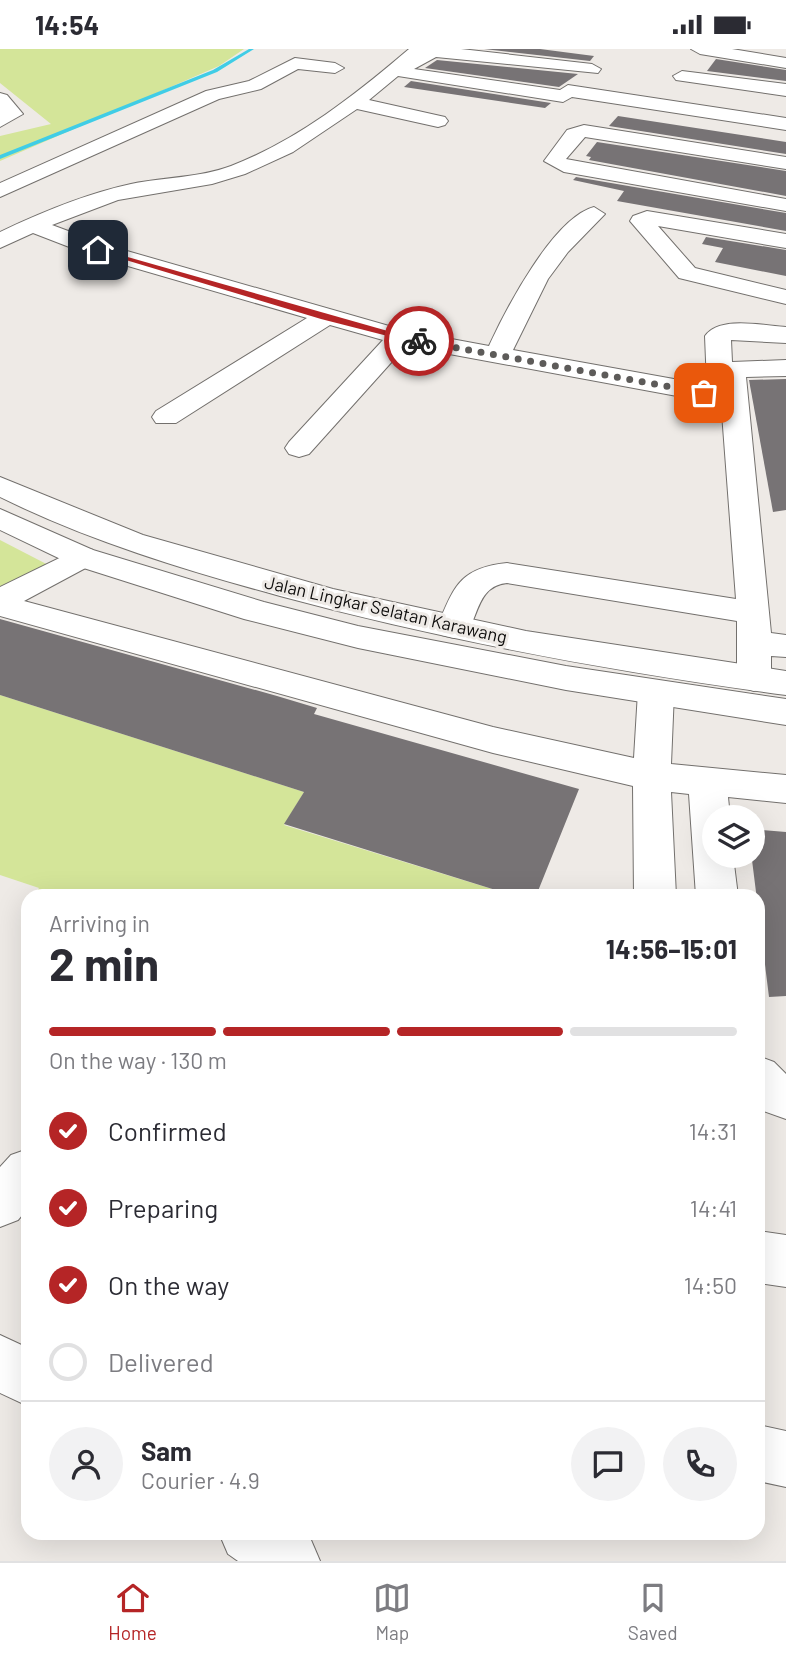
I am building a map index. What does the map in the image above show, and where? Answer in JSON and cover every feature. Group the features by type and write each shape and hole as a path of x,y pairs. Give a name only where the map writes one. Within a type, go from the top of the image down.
{"street":[{"path":"0,241 75,205 128,191 235,171 272,156 351,102 419,49"},
{"path":"654,104 682,76 700,49 786,63"},
{"path":"548,109 566,93 597,64 433,51 400,70 408,74 566,93 654,104 786,124"},
{"path":"0,191 213,96 255,85 295,63 335,68 316,83"},
{"path":"682,76 786,90"},
{"path":"255,85 281,90"},
{"path":"0,99 13,114 0,121"},
{"path":"351,102 438,121"},
{"path":"786,163 584,131 574,134 554,161 564,166 786,205"},
{"path":"0,224 75,183 45,172"},
{"path":"497,357 536,277 559,244 594,214"},
{"path":"783,291 769,300 734,295 707,287 694,275 687,273 642,219 786,241"},
{"path":"32,225 98,250 324,318 400,337 497,357 717,393 721,390 718,337 727,332 786,335"},
{"path":"166,417 324,318"},
{"path":"299,448 400,337"},
{"path":"770,681 732,370 786,368"},
{"name":"Jalan Lingkar Selatan Karawang","path":"0,486 109,536 326,599 586,653 770,681"},
{"name":"Jalan Lingkar Selatan Karawang","path":"0,518 82,557 232,604 358,637 656,692 786,712"},
{"path":"0,603 82,557"},
{"path":"454,627 473,582 487,574 507,573 764,634"},
{"path":"0,603 494,740 652,776 786,789"},
{"path":"655,889 652,776 656,692"},
{"path":"708,781 716,889"},
{"path":"765,1084 776,1096 786,1098"},
{"path":"0,1203 21,1180"},
{"path":"765,1258 786,1261"},
{"path":"0,1362 21,1375"},
{"path":"765,1454 786,1459"},
{"path":"259,1540 290,1561"}],"green space":[{"path":"0,49 244,49 219,66 0,161 0,136 51,124 0,83"},
{"path":"0,540 58,570 0,600"},
{"path":"0,695 304,792 284,825 492,889 38,889 0,875"}],"building":[{"path":"484,49 540,49 594,56 590,61"},
{"path":"716,59 786,70 786,81 707,71"},
{"path":"437,60 578,74 559,87 425,68"},
{"path":"411,81 551,103 545,108 404,87"},
{"path":"618,116 786,142 786,154 609,126"},
{"path":"597,142 786,171 786,196 589,160 591,157 586,156"},
{"path":"576,177 786,213 786,231 617,201 624,191 573,180"},
{"path":"706,237 786,250 786,276 715,262 723,248 702,244"},
{"path":"786,379 786,510 773,512 749,380"},
{"path":"0,619 277,696 317,708 314,714 579,789 539,889 493,889 284,824 304,792 0,695"},
{"path":"765,830 786,832 786,996 769,997 765,965 765,889 756,889 753,868 765,868"}],"waterway":[{"path":"0,157 215,71 252,49"}],"way so far":[{"path":"419,341 704,393"}],"route":[{"path":"98,250 324,318 419,341"}]}
